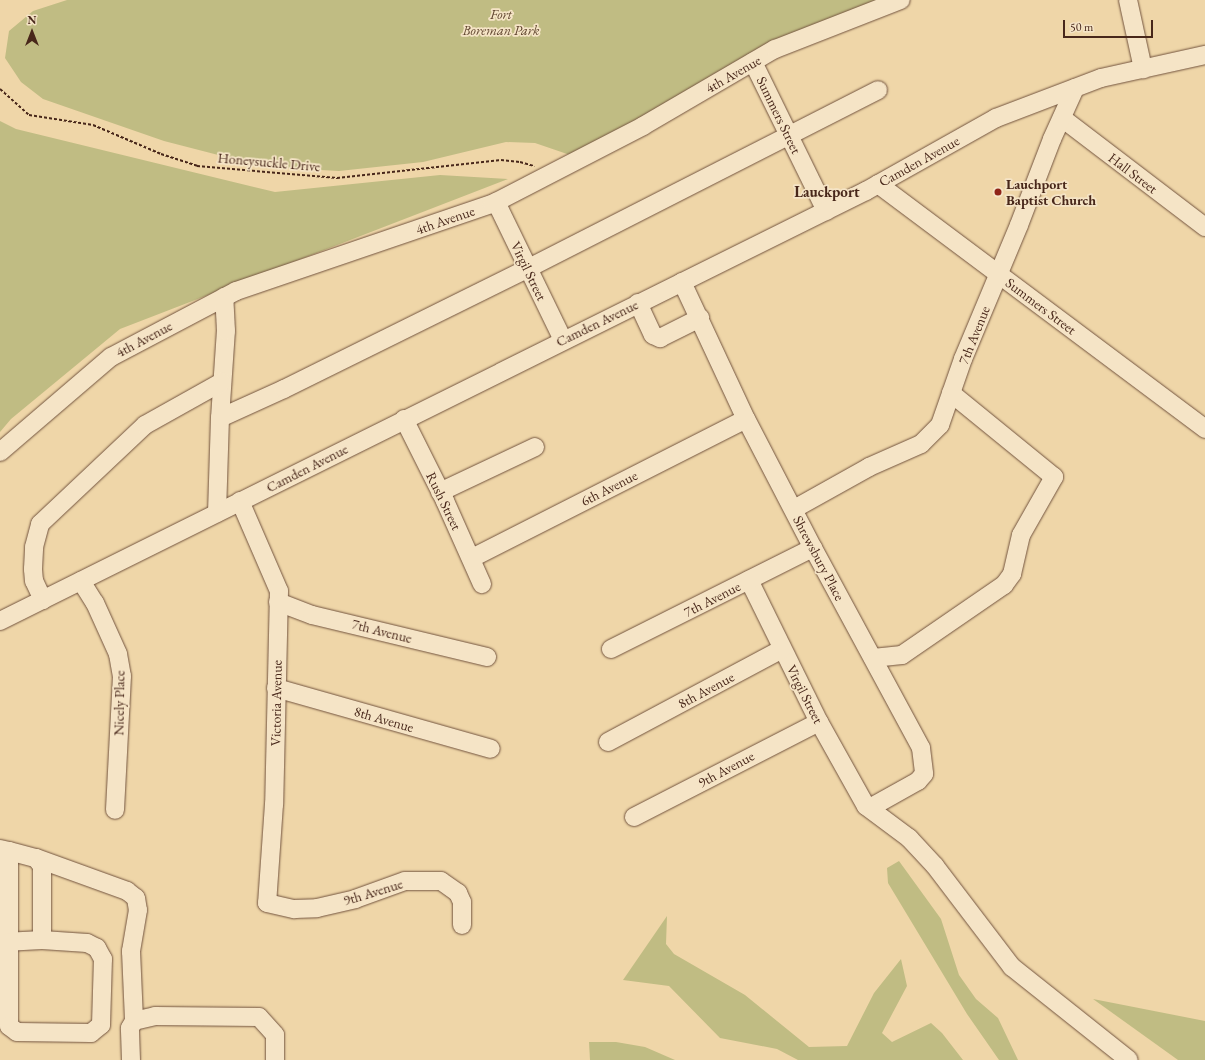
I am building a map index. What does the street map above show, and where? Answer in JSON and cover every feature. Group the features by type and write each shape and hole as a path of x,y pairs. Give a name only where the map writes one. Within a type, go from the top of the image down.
{"street":[{"name":"4th Avenue","path":"0,452 111,357 224,297 236,291 496,202 643,126 775,49 901,0"},
{"path":"1128,0 1142,69"},
{"name":"Camden Avenue","path":"0,621 563,340 826,211 878,184 996,118 1101,78 1205,55"},
{"name":"Summers Street","path":"753,62 826,211"},
{"name":"7th Avenue","path":"794,509 870,467 921,444 940,425 963,359 1075,88"},
{"path":"220,418 284,389 527,268 878,90"},
{"name":"Hall Street","path":"1062,118 1205,227"},
{"name":"Summers Street","path":"878,184 1205,429"},
{"name":"Virgil Street","path":"496,202 563,340"},
{"name":"Shrewsbury Place","path":"682,282 746,419 813,548 921,748 924,774 918,782 874,806 866,806"},
{"path":"217,513 220,418 226,331 224,297"},
{"path":"638,303 653,335 660,338 700,318"},
{"path":"43,600 34,581 33,570 34,547 40,524 145,425 222,382"},
{"path":"873,658 902,655 1004,585 1012,574 1021,535 1054,477 951,393"},
{"name":"Rush Street","path":"404,419 472,558 482,584"},
{"name":"6th Avenue","path":"472,558 746,419"},
{"path":"440,492 536,447"},
{"name":"Victoria Avenue","path":"240,501 279,591 274,804 267,903 276,906"},
{"name":"7th Avenue","path":"611,649 813,548"},
{"name":"Virgil Street","path":"749,580 819,722 866,806"},
{"name":"Nicely Place","path":"81,581 95,603 118,654 122,676 115,810"},
{"name":"7th Avenue","path":"278,602 312,615 487,657"},
{"name":"8th Avenue","path":"608,742 782,649"},
{"name":"8th Avenue","path":"276,688 491,749"},
{"name":"9th Avenue","path":"634,817 819,722"},
{"path":"866,806 909,838 936,866 1012,967 1128,1060"},
{"path":"9,942 42,940 87,943 97,948 103,959 101,1025 91,1033 16,1032 9,1026 9,942 4,850 36,858 127,891 136,898 138,910 131,950 134,1020 130,1028 131,1060"},
{"path":"36,858 42,866 42,940"},
{"name":"9th Avenue","path":"276,906 294,909 317,908 354,899 405,881 441,881 458,893 462,902 462,925"},
{"path":"134,1020 155,1016 259,1017 275,1035 275,1060"}],"path":[{"name":"Honeysuckle Drive","path":"0,89 29,115 93,125 161,154 197,166 337,178 501,160 520,162 553,172"}],"green space":[{"name":"Fort Boreman Park","path":"67,0 876,0 789,36 573,156 535,143 506,142 423,162 339,171 265,167 164,141 43,99 21,82 5,58 9,31 33,11"},
{"path":"0,121 16,129 275,192 440,175 508,179 120,329 11,419 0,432"},
{"path":"899,861 941,919 959,975 976,999 998,1018 1018,1060 999,1060 967,1014 888,883 887,868"},
{"path":"667,916 666,944 674,954 745,995 809,1047 847,1046 874,993 901,959 907,986 882,1033 892,1042 931,1023 942,1033 963,1060 798,1060 777,1049 720,1038 669,986 623,980"},
{"path":"1093,999 1205,1021 1205,1060 1178,1060"},
{"path":"589,1042 616,1042 645,1047 675,1060 590,1060"}],"place":[{"name":"Lauchport Baptist Church","path":"998,192"}],"district":[{"name":"Lauckport","path":"827,192"}]}
